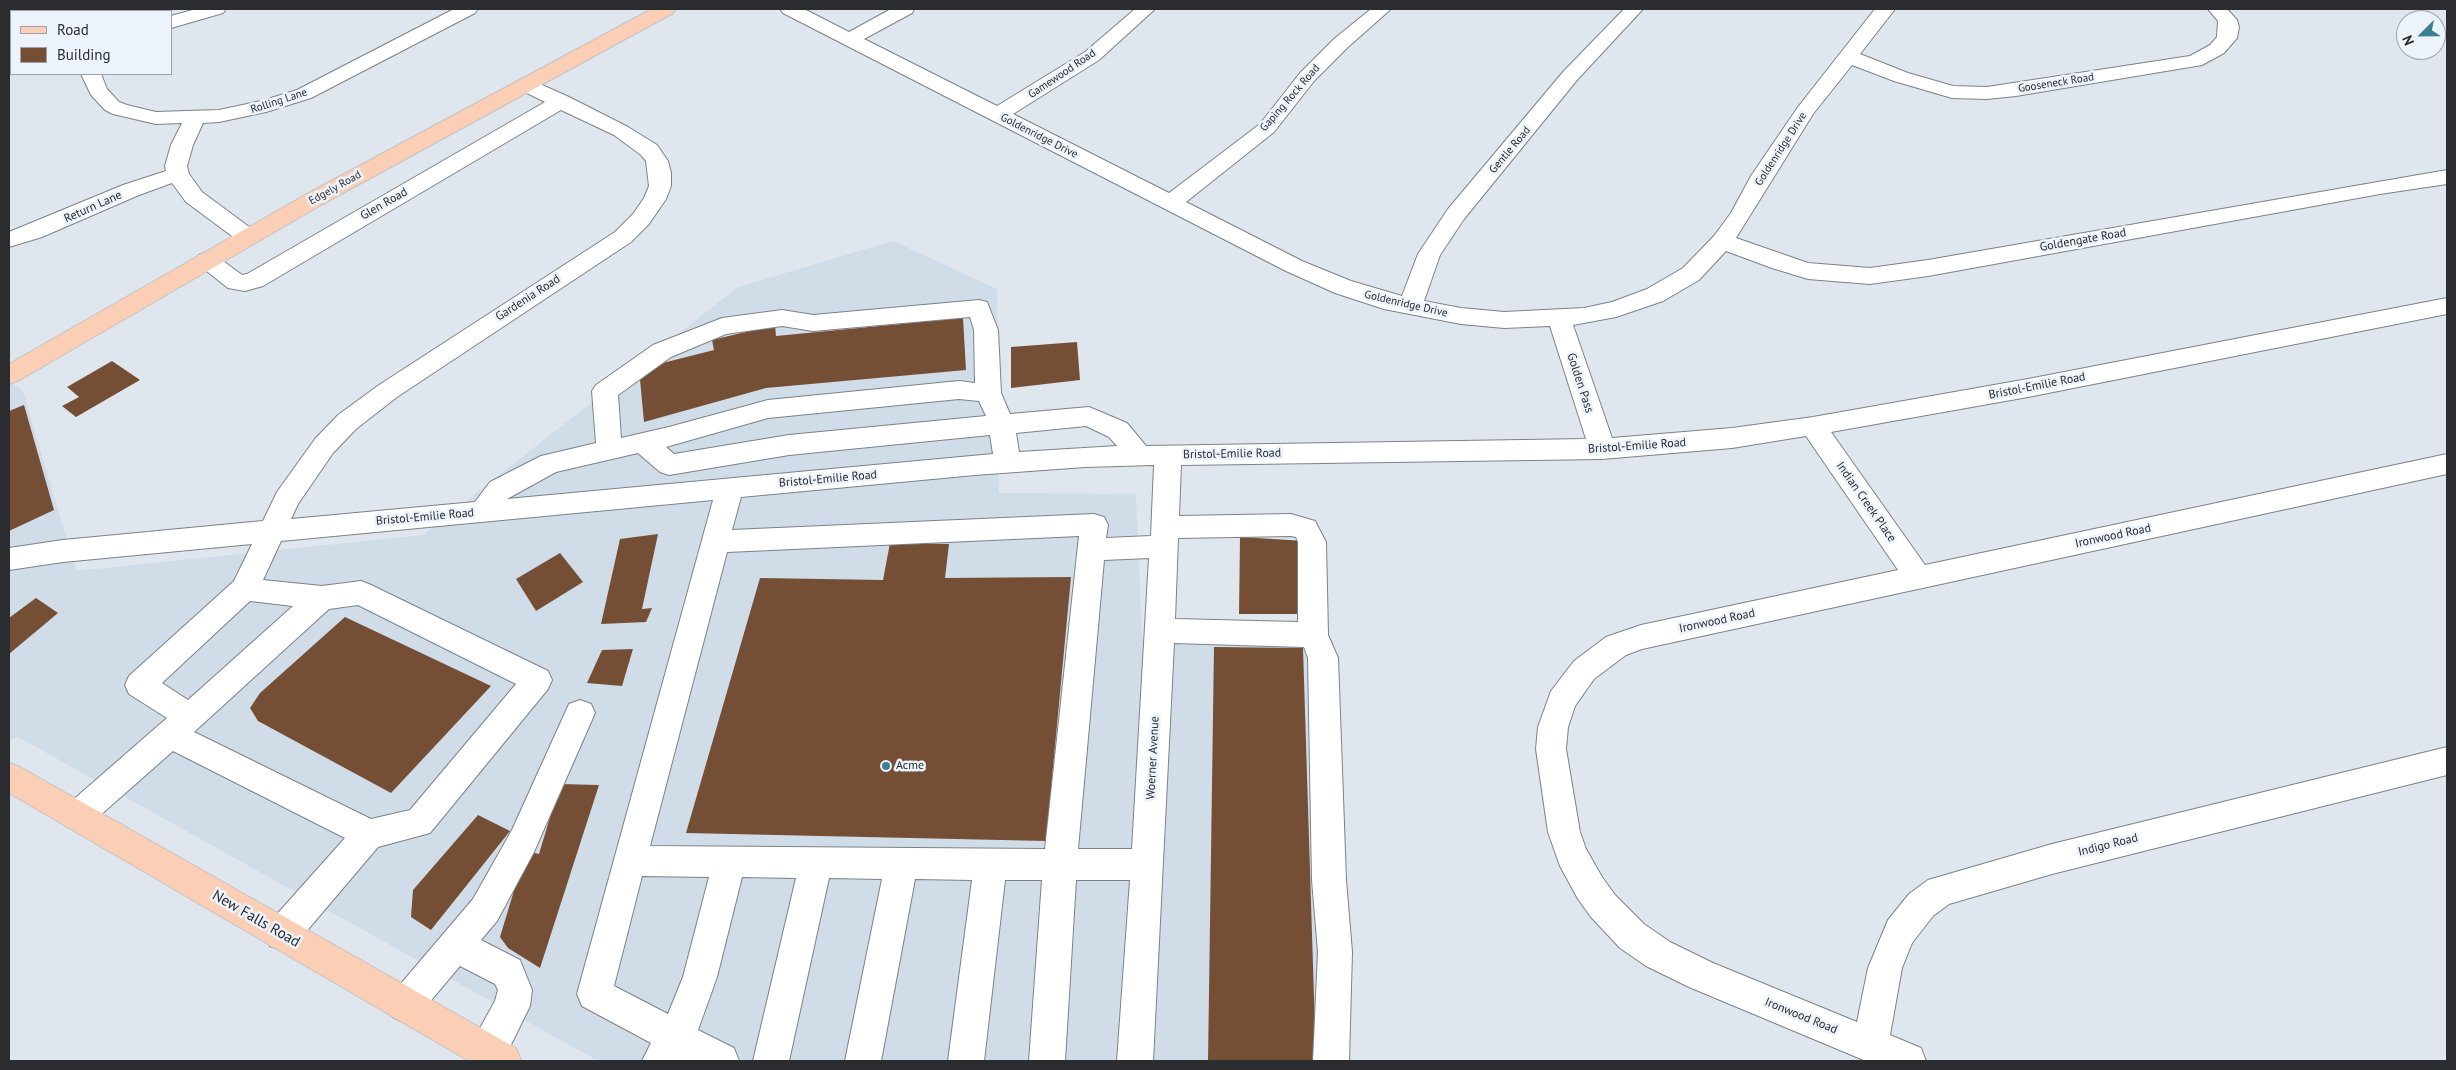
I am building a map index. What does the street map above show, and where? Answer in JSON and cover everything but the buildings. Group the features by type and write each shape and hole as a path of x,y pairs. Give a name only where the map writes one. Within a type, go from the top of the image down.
{"main road":[{"name":"Edgely Road","path":"9,375 248,237 666,9"},
{"name":"New Falls Road","path":"9,777 405,1005 492,1058"}],"street":[{"path":"172,22 216,9"},
{"name":"Rolling Lane","path":"92,75 98,91 112,106 120,110 156,118 195,118 246,112 304,94 468,9"},
{"name":"Goldenridge Drive","path":"790,9 1294,266 1343,288 1410,306 1461,316 1504,320 1584,316 1616,309 1655,295 1691,274 1722,241 1741,215 1762,176 1805,111 1885,9"},
{"path":"850,39 905,9"},
{"name":"Gamewood Road","path":"998,114 1069,72 1092,56 1146,9"},
{"name":"Gaping Rock Road","path":"1171,203 1267,128 1307,78 1341,43 1382,9"},
{"name":"Gentle Road","path":"1410,306 1429,254 1456,214 1570,76 1634,9"},
{"name":"Gooseneck Road","path":"1848,56 1901,77 1952,92 1987,93 2016,90 2195,61 2217,49 2227,38 2229,27 2227,20 2217,9"},
{"name":"Gardenia Road","path":"244,589 270,531 288,499 324,446 347,422 388,391 622,237 641,219 655,199 660,186 660,173 657,161 649,150 621,131 562,100 526,85"},
{"name":"Glen Road","path":"207,260 236,282 245,283 255,280 562,100"},
{"path":"195,118 182,145 176,166 178,174 185,187 194,197 248,237"},
{"name":"Return Lane","path":"9,240 34,232 131,190 178,174"},
{"name":"Goldengate Road","path":"1722,241 1780,263 1808,271 1826,274 1870,276 1928,268 2360,190 2447,177"},
{"name":"Bristol-Emilie Road","path":"9,559 63,551 270,531 907,471 1063,459 1153,455 1602,449 1724,439 1813,426 2028,388 2447,306"},
{"path":"609,450 605,391 662,351 722,326 782,318 813,323 979,308 986,330 988,393 1002,424 1007,463"},
{"name":"Golden Pass","path":"1559,318 1602,449"},
{"path":"483,511 499,489 550,463 643,442 768,409 959,390 988,393"},
{"path":"643,442 669,465 789,445 1089,416 1118,430 1153,455"},
{"path":"1058,418 1063,459"},
{"name":"Indian Creek Place","path":"1813,426 1919,578"},
{"path":"907,471 908,432"},
{"name":"Woerner Avenue","path":"1135,1061 1164,537 1153,455"},
{"name":"Ironwood Road","path":"1908,1061 1701,975 1658,954 1632,936 1594,894 1572,855 1564,832 1551,749 1553,727 1562,700 1584,670 1616,646 1641,637 2447,464"},
{"path":"721,1061 669,1050 594,994 730,488"},
{"path":"715,542 1094,525 1060,866 1047,1061"},
{"path":"1091,550 1164,537 1291,525 1305,529 1312,542 1313,635 1323,658 1329,880 1335,952 1332,1061"},
{"path":"282,934 369,834 419,823 537,680 361,593 322,598 244,589 140,685 180,726 369,834"},
{"path":"77,816 322,598"},
{"path":"1160,631 1313,635"},
{"path":"405,1005 485,910 523,841 580,713"},
{"name":"Indigo Road","path":"1870,1045 1885,968 1900,932 1921,905 1940,891 2052,859 2447,761"},
{"path":"630,861 1060,866 1147,864"},
{"path":"669,1050 700,977 729,862"},
{"path":"771,1061 816,863"},
{"path":"863,1061 901,864"},
{"path":"966,1061 990,865"},
{"path":"455,944 508,972 515,990 512,1006 492,1058"}],"shaded area":[{"path":"893,241 997,289 999,493 1136,494 1142,637 1333,641 1351,1061 598,1061 18,737 9,740 9,381 23,391 76,571 423,535 738,287"}],"place":[{"name":"Acme","path":"886,766"}]}
